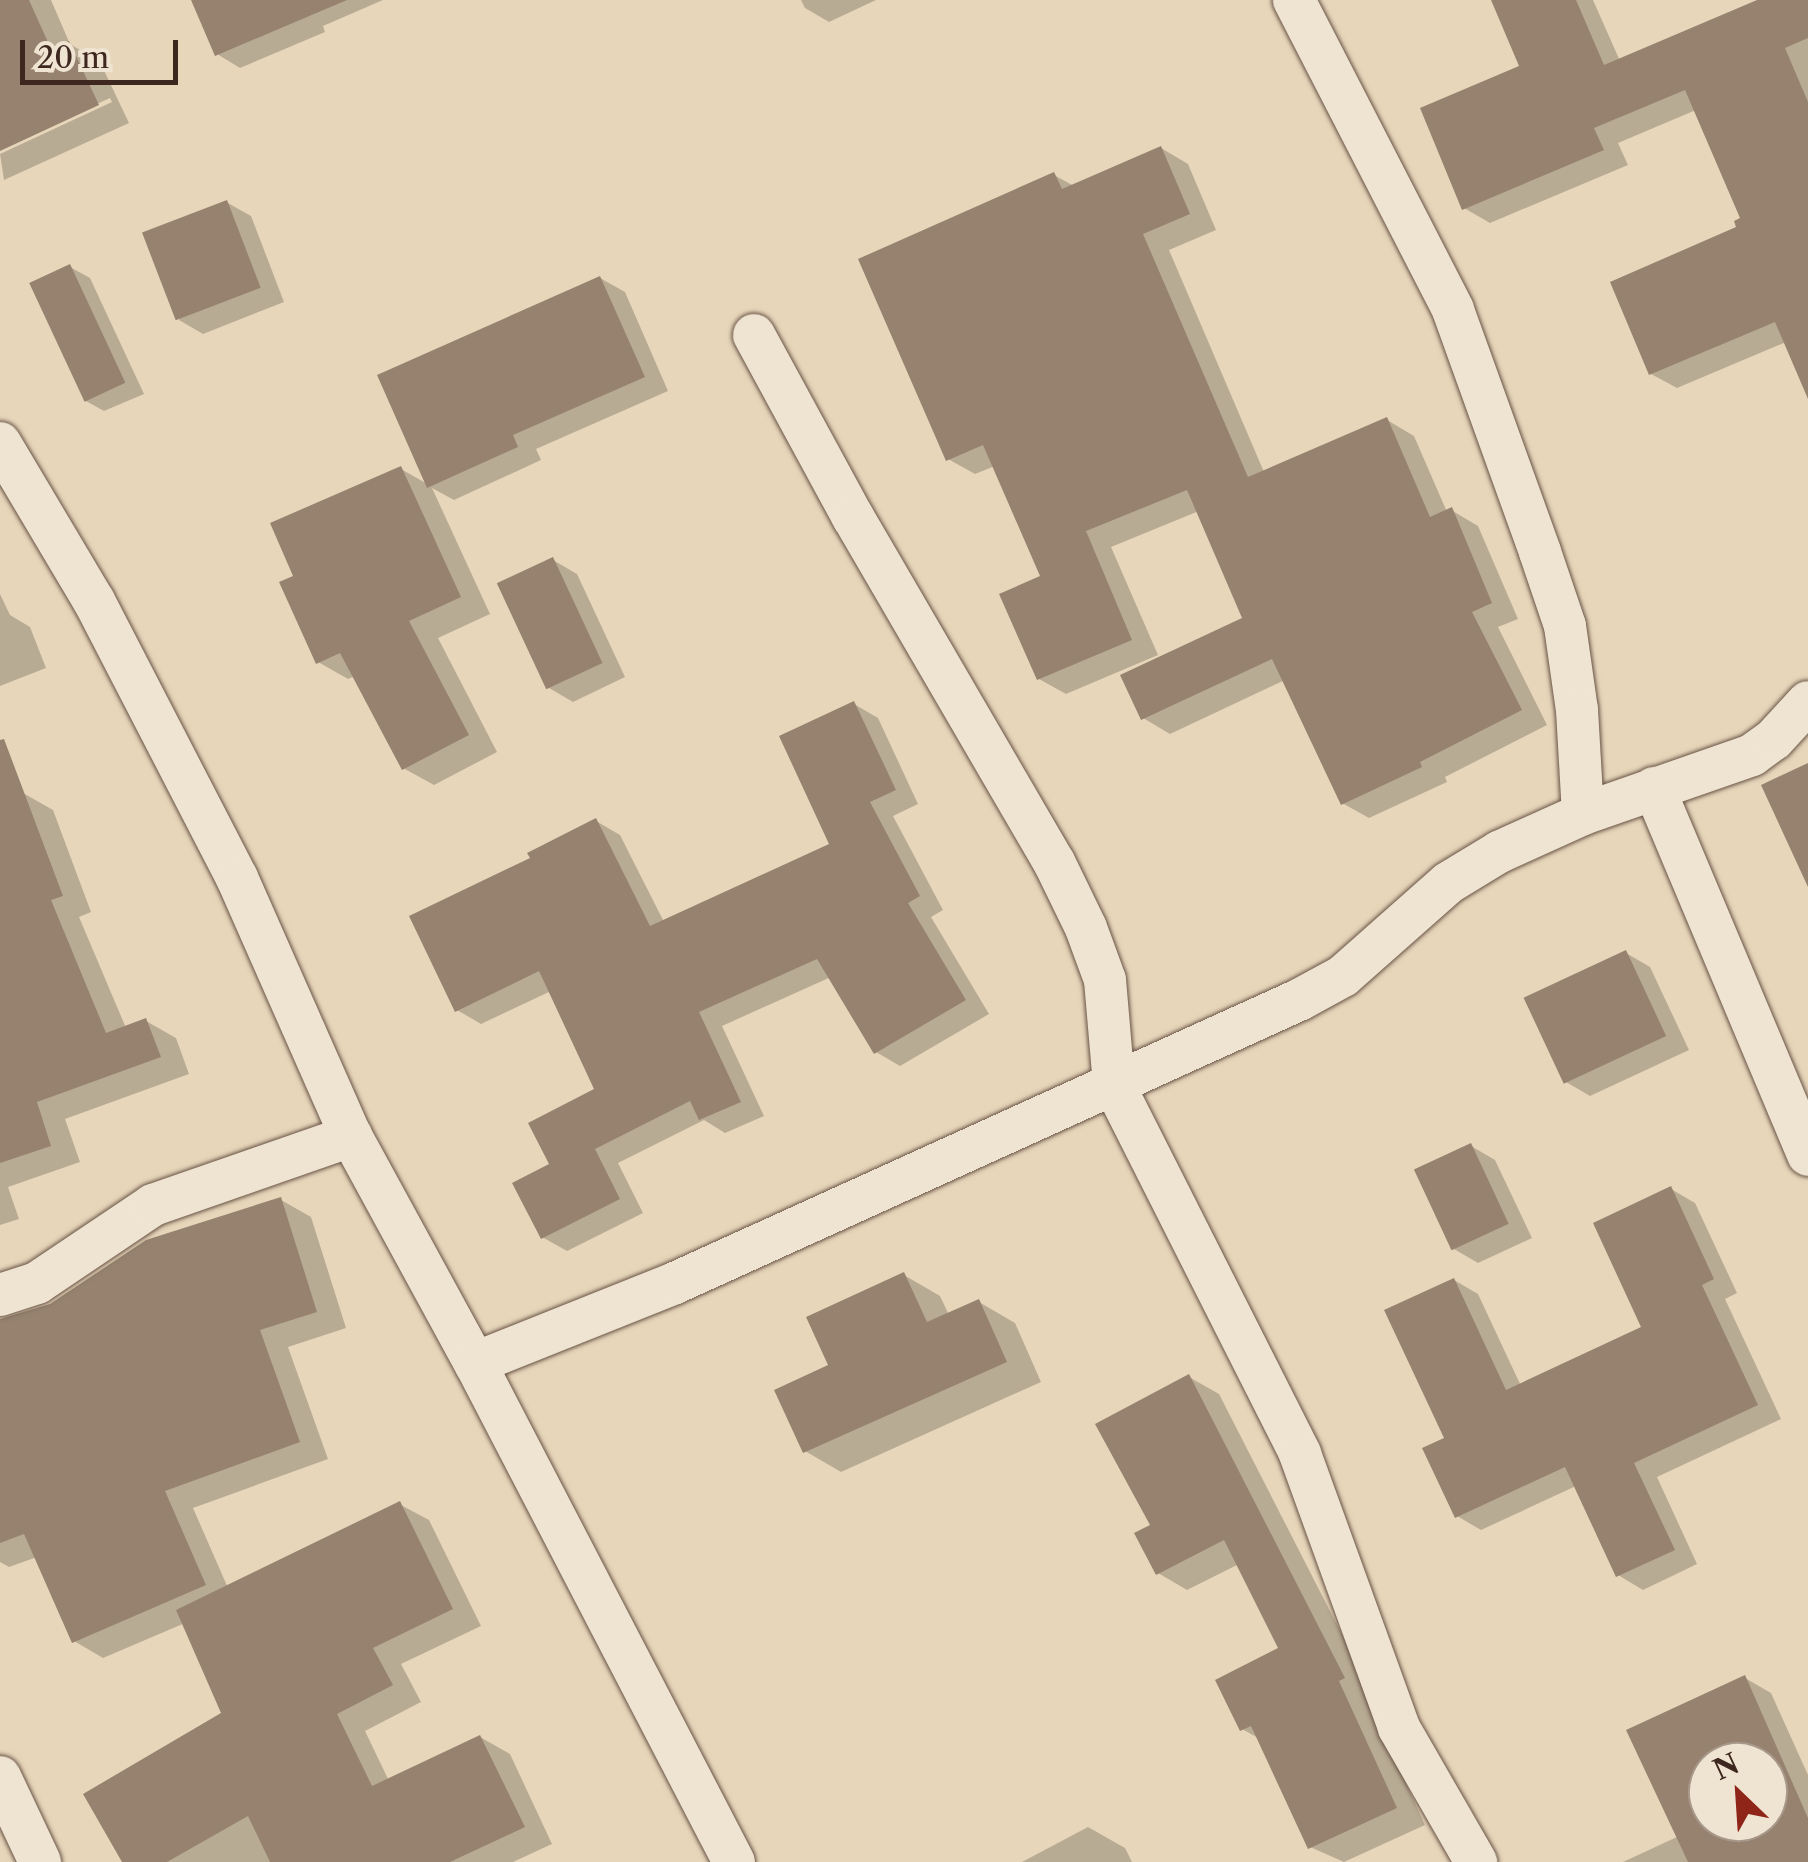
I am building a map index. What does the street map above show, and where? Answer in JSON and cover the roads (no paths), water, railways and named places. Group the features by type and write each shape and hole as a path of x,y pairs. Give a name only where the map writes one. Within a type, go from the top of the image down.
{"street":[{"path":"1294,0 1452,310 1540,552 1565,626 1577,710 1583,814"},
{"path":"754,334 1078,912 1105,980 1114,1085 1300,1454 1399,1728 1476,1862"},
{"path":"0,443 94,601 238,878 351,1136 475,1363 734,1862"},
{"path":"475,1363 675,1283 1114,1085 1343,976 1448,883 1499,852 1583,814 1752,755 1808,702"},
{"path":"1654,788 1808,1155"},
{"path":"0,1295 48,1277 153,1205 351,1136"},
{"path":"0,1778 40,1862"}]}
